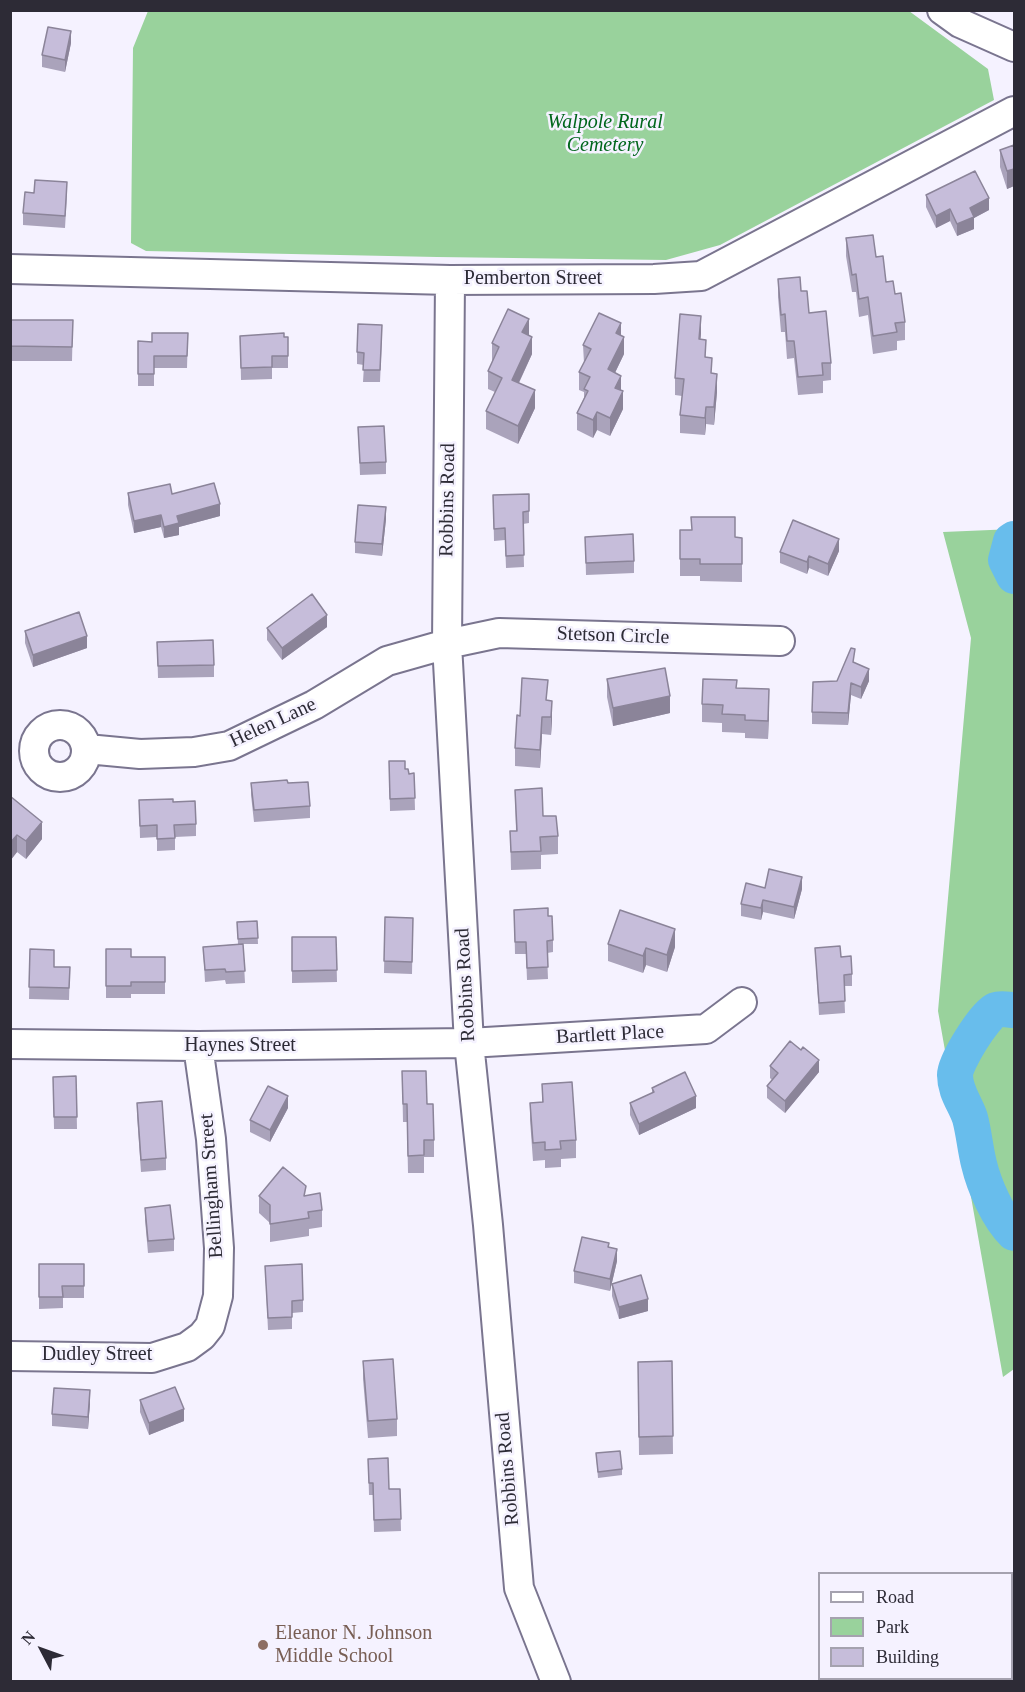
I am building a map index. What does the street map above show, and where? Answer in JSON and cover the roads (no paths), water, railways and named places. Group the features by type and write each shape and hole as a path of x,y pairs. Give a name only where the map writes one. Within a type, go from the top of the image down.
{"street":[{"path":"942,10 960,23 1014,47"},
{"name":"Pemberton Street","path":"10,270 450,280 654,279 701,276 1014,111"},
{"name":"Robbins Road","path":"450,280 447,644 469,1043 488,1225 519,1588 556,1682"},
{"name":"Stetson Circle","path":"447,644 499,633 780,641"},
{"name":"Helen Lane","path":"87,749 140,754 194,752 229,746 314,705 387,661 447,644"},
{"name":"Bartlett Place","path":"469,1043 706,1029 742,1002"},
{"name":"Haynes Street","path":"10,1044 198,1046 469,1043"},
{"name":"Bellingham Street","path":"198,1046 211,1139 219,1248 218,1296 210,1326"},
{"name":"Dudley Street","path":"10,1356 152,1358 187,1347 202,1336 210,1326"}],"waterway":[{"path":"1014,539 1011,541 1006,560 1014,576"},
{"path":"1014,1010 1003,1009 991,1013 978,1029 959,1061 955,1075 958,1092 970,1118 984,1182 997,1210 1014,1233"}],"place":[{"name":"Eleanor N. Johnson Middle School","path":"263,1645"}],"park label":[{"name":"Walpole Rural Cemetery","path":"605,134"}]}
